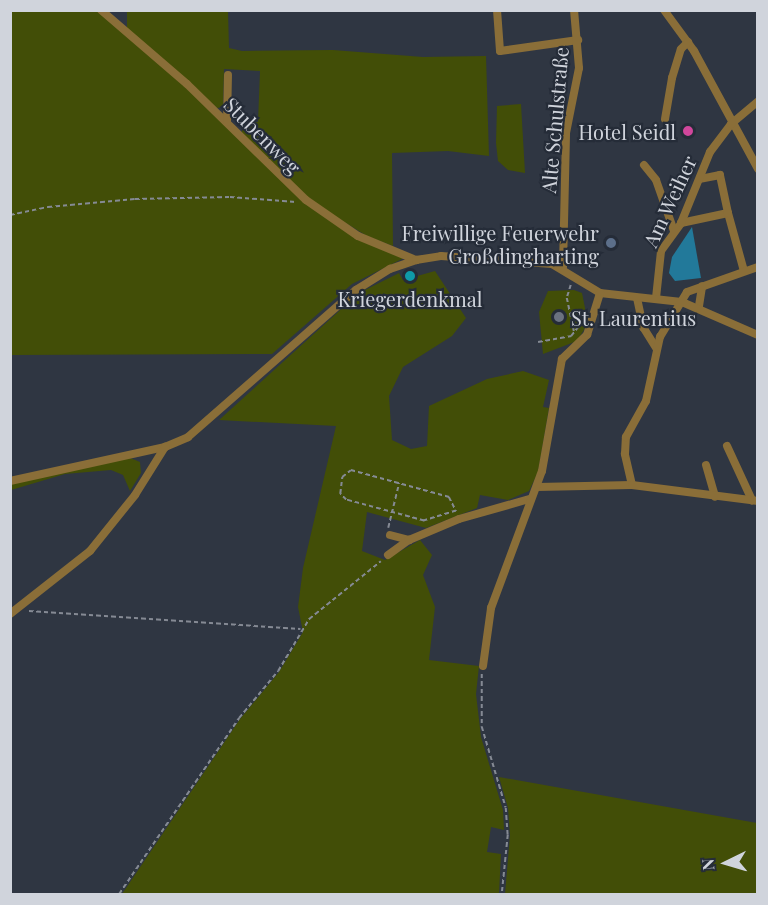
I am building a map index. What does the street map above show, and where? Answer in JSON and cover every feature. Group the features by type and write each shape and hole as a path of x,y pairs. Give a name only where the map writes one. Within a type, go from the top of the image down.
{"street":[{"name":"Stubenweg","path":"101,10 227,123 306,200 358,236 416,260"},
{"path":"497,10 500,51 578,40"},
{"name":"Alte Schulstraße","path":"563,267 566,243 563,173 566,133 579,81 578,40 574,10"},
{"path":"664,10 688,42 731,124 758,169"},
{"path":"665,119 672,78 681,49 688,42"},
{"path":"227,123 228,75"},
{"name":"Am Weiher","path":"656,298 661,250 681,223 710,152 731,124 758,101"},
{"path":"644,165 656,180 674,231"},
{"path":"700,179 720,175 744,271"},
{"path":"681,223 728,213"},
{"path":"10,481 165,447 200,429 339,304 390,269 416,260 441,256 563,267 600,293 656,298 699,306 758,335"},
{"path":"632,485 625,454 626,437 646,401 656,348 687,292 758,267"},
{"path":"699,306 702,286"},
{"path":"483,666 491,608 530,499 537,487 561,359 587,334 600,293"},
{"path":"637,298 643,327 656,348"},
{"path":"727,446 755,500"},
{"path":"10,614 90,551 135,495 165,447"},
{"path":"706,465 715,497"},
{"path":"537,487 632,485 715,497 755,500"},
{"path":"388,555 410,540 488,508 530,499"},
{"path":"390,535 410,540"}],"path":[{"path":"10,215 48,207 135,199 306,200"},
{"path":"567,290 574,331"},
{"path":"538,342 571,336 582,322"},
{"path":"570,330 574,331"},
{"path":"351,470 399,483 449,497 456,511 429,522 341,498 342,477 351,470"},
{"path":"390,535 391,513 399,483"},
{"path":"119,894 238,718 278,671 300,630 316,611 388,555"},
{"path":"22,614 28,611 300,630"},
{"path":"483,666 482,727 506,808 508,835 502,894"}],"green space":[{"path":"10,11 98,11 184,84 313,209 357,239 408,256 352,284 272,354 11,355"},
{"path":"127,11 228,11 229,48 242,51 333,50 423,57 486,56 489,156 448,151 392,153 393,246 367,236 315,204 242,135 242,121 258,122 260,71 224,69 223,107 217,108 127,29"},
{"path":"521,104 525,173 508,170 498,161 496,143 497,106"},
{"path":"435,271 466,318 452,336 403,367 389,396 392,440 411,449 427,446 429,406 487,379 523,371 549,380 543,407 549,408 538,472 529,491 508,500 480,495 477,508 426,528 367,512 362,551 385,560 420,540 432,555 423,575 435,607 429,660 479,666 476,694 481,737 503,810 504,830 491,827 487,852 501,854 499,894 122,894 240,719 279,672 303,632 298,607 303,568 336,426 219,420 359,293 399,273 403,280"},
{"path":"574,290 582,293 588,323 577,341 543,354 539,312 548,291"},
{"path":"128,457 140,462 141,473 130,491 123,475 111,470 65,474 11,490 10,484"},
{"path":"499,777 757,823 757,894 505,894 510,835 508,808"}],"water":[{"path":"692,227 701,278 675,281 669,273 672,257"}],"place":[{"name":"Hotel Seidl","path":"688,131"},
{"name":"Freiwillige Feuerwehr Großdingharting","path":"611,243"},
{"name":"Kriegerdenkmal","path":"410,276"},
{"name":"St. Laurentius","path":"559,317"}]}
